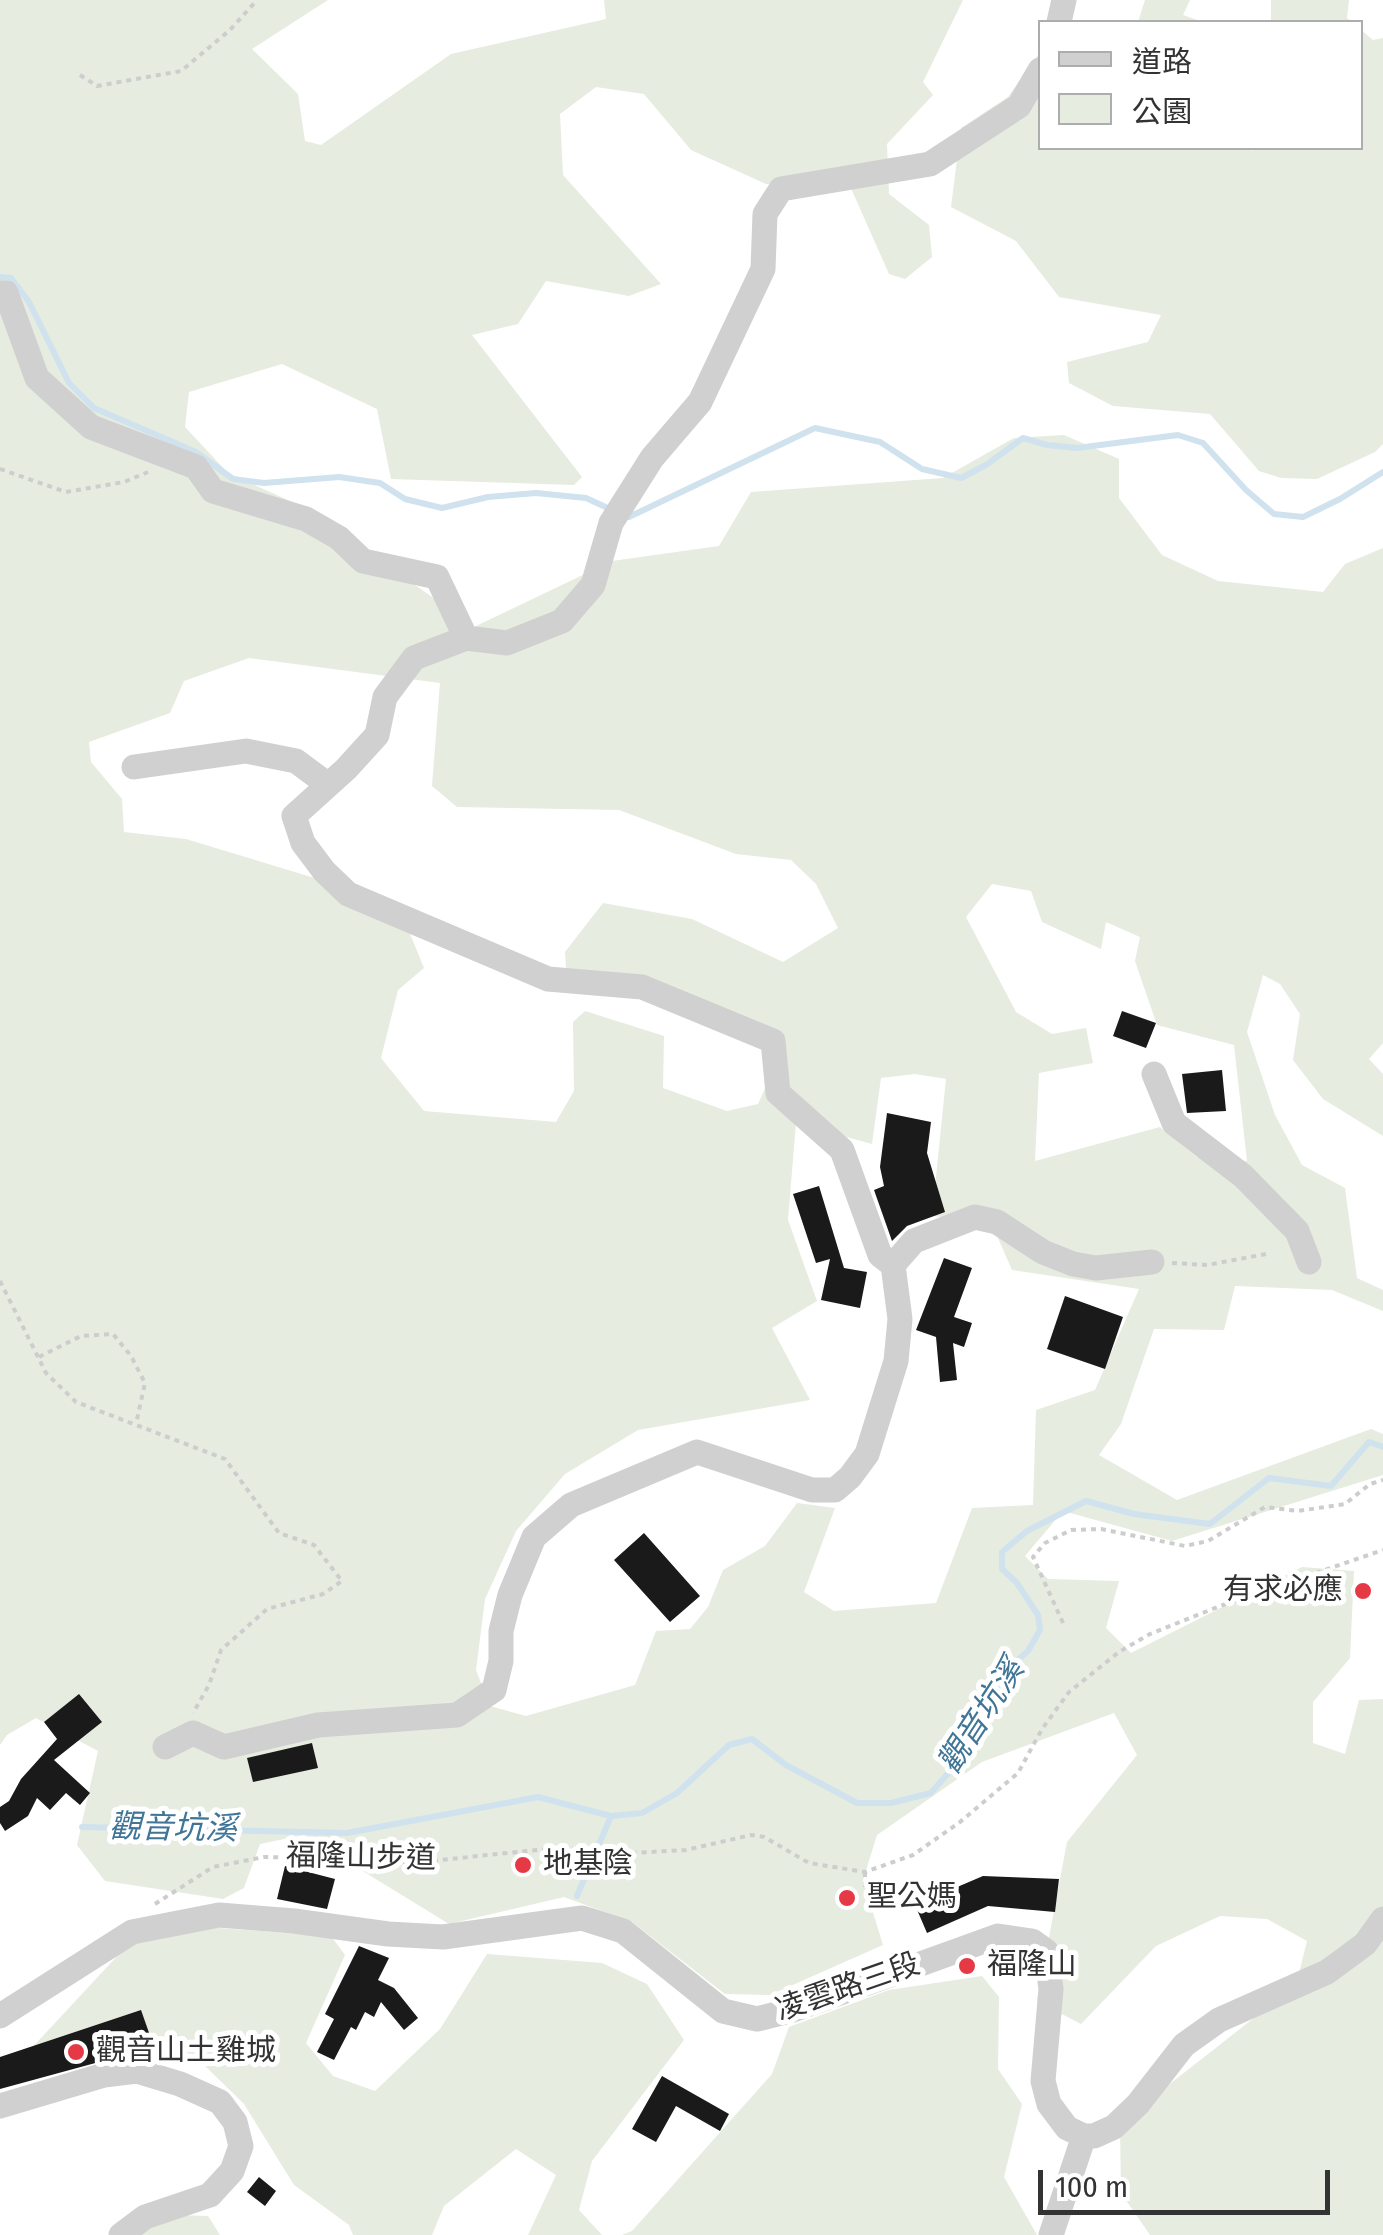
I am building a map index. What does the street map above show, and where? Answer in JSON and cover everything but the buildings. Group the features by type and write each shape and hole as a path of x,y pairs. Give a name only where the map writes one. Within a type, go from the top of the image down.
{"street":[{"path":"166,1746 192,1733 224,1747 318,1725 457,1715 494,1690 502,1661 501,1631 510,1595 534,1537 572,1505 697,1452 812,1490 835,1490 866,1454 896,1361 900,1319 893,1264 880,1255 842,1150 778,1092 773,1041 642,987 548,979 348,894 303,843 294,816 377,735 385,697 414,658 466,638 506,643 562,622 593,584 611,524 652,458 700,402 762,269 765,214 781,189 930,164 1019,106 1038,73"},
{"path":"0,293 6,293 37,378 91,428 196,467 213,491 306,519 339,538 363,562 437,577 466,638"},
{"path":"134,767 246,750 296,762 328,784"},
{"path":"1154,1074 1174,1123 1242,1176 1297,1231 1309,1262"},
{"path":"893,1264 914,1241 975,1218 996,1222 1044,1252 1073,1264 1096,1268 1152,1262"},
{"name":"凌雲路三段","path":"0,2016 132,1932 219,1915 388,1934 443,1936 582,1918 624,1931 723,2011 757,2019 793,2010 998,1936 1032,1940 1046,1951 1052,1988 1042,2081 1049,2104 1067,2128 1084,2136"},
{"path":"1051,2235 1084,2136 1114,2127 1138,2104 1184,2045 1219,2020 1327,1972 1366,1944 1383,1919"},
{"path":"0,2106 104,2075 137,2071 220,2102 235,2122 241,2146 232,2171 210,2195 145,2217 121,2235"}],"path":[{"path":"80,75 96,86 181,71 230,30 257,0"},
{"path":"0,469 66,492 124,482 157,468"},
{"path":"1152,1262 1207,1264 1266,1254"},
{"path":"0,1280 46,1373 76,1402 225,1459 279,1532 314,1545 342,1581 323,1594 267,1609 221,1650 209,1685"},
{"path":"38,1358 81,1336 113,1334 145,1382 136,1424"},
{"path":"1063,1623 1033,1557 1045,1543 1071,1530 1101,1529 1185,1546 1208,1541 1265,1507 1298,1510 1344,1504 1370,1484 1383,1480"},
{"name":"福隆山步道","path":"144,1908 213,1867 264,1857 411,1863 578,1848 613,1854 686,1850 751,1836 764,1837 810,1862 866,1872 913,1856 1018,1773 1042,1729 1069,1692 1118,1652 1150,1634 1220,1606 1383,1550"},
{"path":"866,1872 865,1894 879,1900 939,1887"}],"green space":[{"path":"0,0 328,0 252,49 298,94 305,141 321,145 451,54 606,19 604,0 963,0 923,82 933,95 887,144 889,194 929,225 932,257 905,279 889,274 850,186 766,184 691,150 644,94 596,87 560,114 563,175 661,284 629,296 546,281 518,324 472,335 582,477 574,485 391,479 377,409 282,364 189,392 185,427 228,473 310,510 474,627 612,561 719,546 751,492 943,478 1014,438 1064,435 1119,459 1119,498 1162,555 1218,581 1323,592 1345,564 1383,548 1383,1043 1369,1059 1383,1074 1383,1136 1323,1099 1293,1060 1300,1014 1280,984 1263,975 1247,1032 1275,1115 1302,1165 1345,1188 1357,1278 1383,1290 1383,1311 1332,1290 1235,1286 1224,1330 1154,1329 1121,1424 1099,1455 1177,1500 1371,1429 1383,1434 1383,1475 1172,1541 1063,1511 1025,1556 1048,1579 1119,1581 1106,1628 1131,1653 1302,1567 1354,1571 1350,1658 1313,1702 1313,1743 1345,1754 1359,1700 1383,1699 1383,2235 1150,2235 1121,2193 1120,2123 1296,1985 1307,1941 1267,1919 1220,1916 1156,1946 1081,2024 1037,2001 1067,1842 1137,1755 1114,1713 982,1762 877,1835 863,1880 883,1945 770,1995 725,1994 632,1922 564,1897 449,1924 304,1835 260,1844 244,1888 223,1899 105,1881 77,1845 98,1751 36,1718 7,1735 0,1745","holes":["249,658 440,683 432,786 457,807 619,810 736,854 791,860 816,884 838,928 783,962 692,919 603,903 565,952 566,968 760,1044 771,1075 758,1104 727,1111 663,1088 664,1036 585,1011 573,1022 574,1091 556,1122 424,1111 381,1058 398,990 424,968 404,919 331,883 186,839 124,832 122,799 91,762 89,742 170,713 184,681","992,884 1031,891 1042,922 1101,949 1106,922 1140,937 1135,961 1157,1025 1234,1045 1247,1161 1197,1157 1160,1127 1035,1161 1039,1073 1093,1063 1086,1028 1052,1034 1016,1012 966,917","915,1074 946,1079 932,1216 991,1222 1012,1270 1139,1289 1095,1390 1036,1410 1033,1505 972,1508 936,1603 834,1611 804,1592 835,1508 797,1503 765,1546 723,1570 708,1607 690,1629 656,1631 635,1685 526,1716 490,1706 476,1670 485,1599 516,1531 565,1474 638,1430 810,1400 772,1328 817,1301 788,1220 796,1123 872,1144 881,1078"]},
{"path":"1145,0 1190,0 1183,15 1197,20 1139,20"},
{"path":"1271,0 1349,0 1350,20 1271,20"},
{"path":"1363,32 1373,40 1383,38 1383,444 1375,452 1317,479 1281,478 1259,471 1210,414 1113,406 1069,383 1067,362 1148,342 1161,315 1059,297 1016,241 951,207 961,128 1008,97 1038,55 1038,150 1363,150"},
{"path":"148,1923 331,1936 345,1955 306,2043 333,2076 375,2091 440,2029 487,1954 602,1963 647,1984 684,2040 592,2161 579,2210 602,2235 528,2235 556,2175 516,2149 444,2206 432,2235 353,2235 349,2225 294,2185 244,2104 196,2057 130,2047 0,2082"},
{"path":"982,1976 999,1997 998,2069 1022,2104 1004,2177 1037,2235 622,2235 632,2231 772,2074 789,2027 889,1990"},
{"path":"175,2215 208,2216 220,2235 138,2235"}],"waterway":[{"path":"0,277 11,278 29,302 69,383 94,408 196,452 233,479 264,483 339,477 380,483 405,499 442,508 488,497 536,493 586,498 612,510"},
{"path":"624,515 629,517 815,428 880,442 922,469 961,478 1023,438 1077,448 1178,435 1203,443 1274,514 1303,517 1383,472"},
{"name":"觀音坑溪","path":"82,1827 347,1833 538,1797 611,1816 642,1813 677,1793 729,1745 752,1739 786,1765 857,1803 891,1803 931,1793 963,1756 979,1713 1040,1630 1038,1615 1017,1583 1002,1569 1002,1552 1027,1531 1086,1501 1134,1514 1210,1524 1269,1478 1331,1486 1369,1442 1383,1447"},
{"path":"577,1896 611,1816"}],"place":[{"name":"有求必應","path":"1363,1591"},
{"name":"地基陰","path":"523,1865"},
{"name":"聖公媽","path":"847,1898"},
{"name":"福隆山","path":"967,1966"},
{"name":"觀音山土雞城","path":"76,2052"}]}
